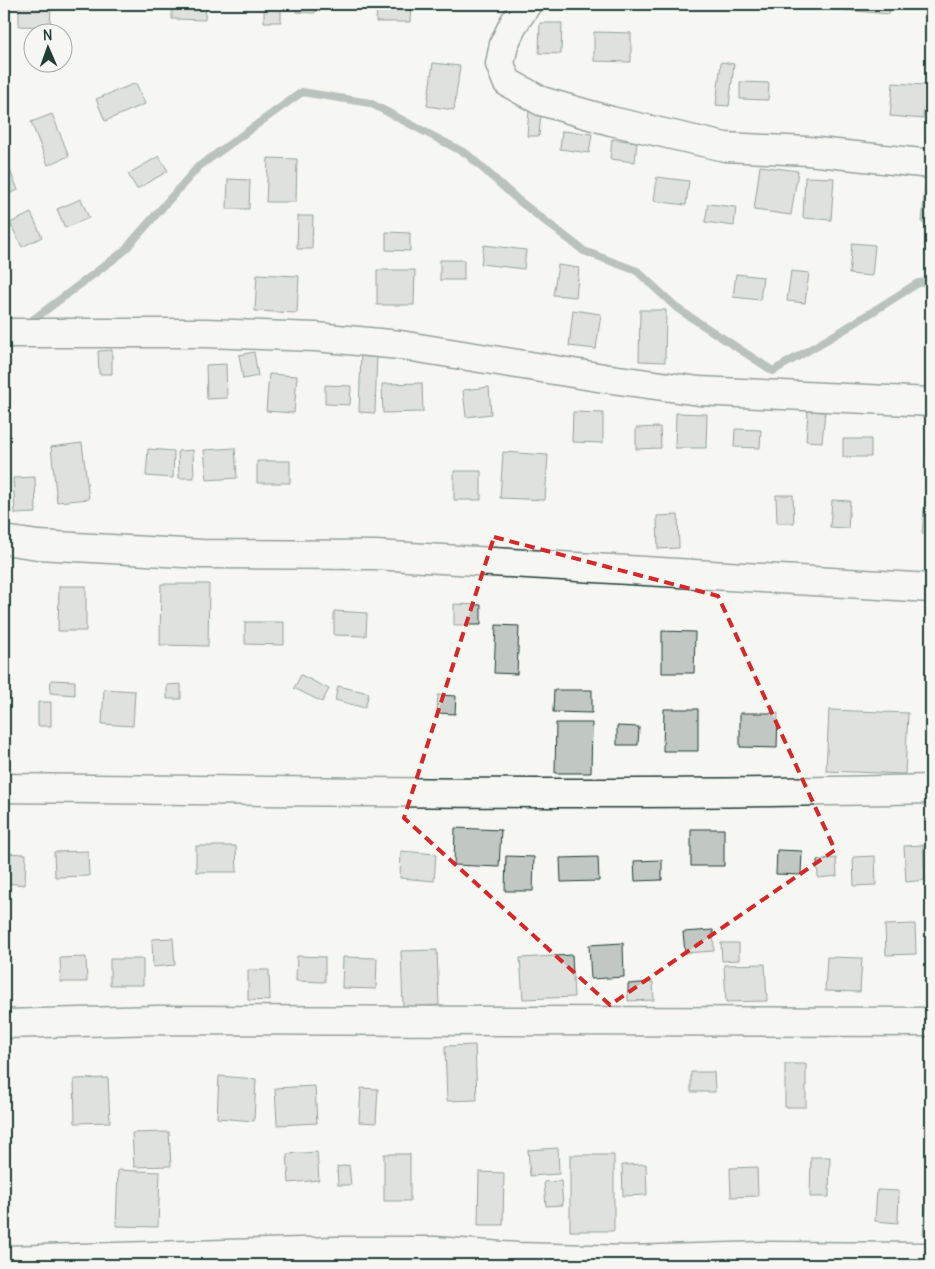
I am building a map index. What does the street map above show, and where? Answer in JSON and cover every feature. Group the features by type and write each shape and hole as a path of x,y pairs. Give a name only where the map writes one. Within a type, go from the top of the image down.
{"street":[{"path":"527,4 514,23 504,44 500,64 507,82 541,101 611,121 724,147 808,150 931,164"},
{"path":"4,333 205,333 316,337 400,345 604,378 699,391 931,402"},
{"path":"4,540 38,545 202,554 384,556 931,588"},
{"path":"4,788 416,792 818,792 931,789"},
{"path":"4,1024 158,1020 931,1022"},
{"path":"4,1260 336,1251 435,1251 517,1257 627,1260 766,1256 931,1257"}],"highlighted area":[{"path":"494,537 718,596 835,850 610,1005 404,818"}],"building":[{"path":"172,4 206,4 205,20 172,19"},
{"path":"264,4 281,4 281,22 264,22"},
{"path":"297,4 316,4 315,13 296,12"},
{"path":"377,4 411,4 410,22 376,22"},
{"path":"573,4 595,4 595,6"},
{"path":"681,4 681,6 659,5"},
{"path":"845,4 890,4 889,14 844,10"},
{"path":"19,5 51,5 50,22 22,22 22,26 19,26"},
{"path":"540,23 562,23 561,54 539,53"},
{"path":"594,32 631,33 631,62 594,61"},
{"path":"721,62 734,64 729,106 716,105"},
{"path":"433,63 460,66 454,110 427,106"},
{"path":"740,82 769,83 768,100 740,99"},
{"path":"136,83 145,104 105,121 96,99"},
{"path":"893,83 926,85 923,119 890,116"},
{"path":"529,110 541,111 539,136 527,136"},
{"path":"52,114 69,156 48,165 31,122"},
{"path":"562,131 592,134 589,153 560,149"},
{"path":"612,139 637,142 635,162 610,159"},
{"path":"159,156 168,171 137,189 128,174"},
{"path":"268,158 297,159 296,202 266,202"},
{"path":"760,166 798,171 791,215 754,210"},
{"path":"9,168 18,190 4,196 4,170"},
{"path":"657,177 689,181 686,205 654,201"},
{"path":"805,177 834,178 831,220 803,218"},
{"path":"228,179 250,180 249,209 227,209"},
{"path":"925,184 931,185 931,224 922,223"},
{"path":"81,199 89,218 65,228 57,209"},
{"path":"708,204 736,207 734,226 705,222"},
{"path":"31,213 42,237 22,247 10,223"},
{"path":"298,216 313,216 312,249 297,249"},
{"path":"386,232 410,233 410,251 386,250"},
{"path":"852,243 875,245 872,276 849,274"},
{"path":"484,245 526,250 524,269 481,264"},
{"path":"440,260 464,260 464,280 440,280"},
{"path":"558,265 579,268 576,297 553,295"},
{"path":"377,270 415,270 414,305 377,305"},
{"path":"791,271 809,273 805,303 787,301"},
{"path":"257,274 299,276 297,313 255,311"},
{"path":"736,274 763,277 760,300 733,297"},
{"path":"573,310 601,314 596,349 569,346"},
{"path":"640,310 666,310 665,362 639,361"},
{"path":"112,350 112,374 99,374 98,351"},
{"path":"254,352 258,376 243,379 239,355"},
{"path":"361,352 377,352 375,413 359,412"},
{"path":"226,364 227,398 207,399 206,365"},
{"path":"269,374 297,376 294,413 266,411"},
{"path":"422,383 423,412 383,413 382,384"},
{"path":"325,385 351,386 350,405 325,404"},
{"path":"489,387 491,414 466,417 463,390"},
{"path":"808,411 825,412 822,442 806,441"},
{"path":"573,412 603,413 603,443 572,442"},
{"path":"676,413 707,414 706,448 675,448"},
{"path":"660,427 661,448 636,449 636,428"},
{"path":"735,429 761,430 760,448 734,447"},
{"path":"928,432 931,433 931,456 926,456"},
{"path":"843,439 871,439 871,457 843,457"},
{"path":"82,443 89,499 57,502 51,447"},
{"path":"235,448 237,478 207,480 204,450"},
{"path":"148,449 174,451 173,478 146,476"},
{"path":"193,450 194,478 179,478 178,451"},
{"path":"503,452 548,455 545,500 500,498"},
{"path":"257,461 290,461 290,483 257,483"},
{"path":"454,471 481,471 481,500 454,500"},
{"path":"35,477 36,513 15,514 13,478"},
{"path":"776,495 793,495 794,523 777,523"},
{"path":"925,499 931,500 931,535 922,534"},
{"path":"832,500 850,501 848,528 830,527"},
{"path":"678,515 679,548 658,549 657,516"},
{"path":"161,584 209,584 208,646 160,645"},
{"path":"59,586 86,586 86,631 58,631"},
{"path":"454,604 481,605 481,625 454,625"},
{"path":"334,611 367,613 366,636 334,635"},
{"path":"245,622 284,622 284,645 245,644"},
{"path":"496,625 519,626 517,674 494,673"},
{"path":"662,631 695,632 694,673 662,673"},
{"path":"301,675 329,689 322,702 294,688"},
{"path":"51,680 75,681 75,695 50,693"},
{"path":"181,684 181,699 167,699 167,685"},
{"path":"338,686 369,693 365,708 335,700"},
{"path":"104,689 135,691 133,726 102,724"},
{"path":"554,690 592,690 592,713 553,712"},
{"path":"438,695 456,696 455,714 437,713"},
{"path":"38,702 51,702 51,726 38,726"},
{"path":"664,709 698,709 698,751 663,751"},
{"path":"829,710 908,713 905,774 826,771"},
{"path":"740,713 778,713 777,748 740,747"},
{"path":"556,723 592,723 591,773 555,773"},
{"path":"617,726 639,727 638,745 617,745"},
{"path":"455,828 501,830 499,867 454,865"},
{"path":"691,829 724,829 724,866 691,866"},
{"path":"923,845 925,880 906,882 904,846"},
{"path":"196,846 236,846 237,872 196,872"},
{"path":"777,850 802,851 801,875 776,874"},
{"path":"88,851 89,876 55,877 54,852"},
{"path":"401,851 436,854 434,881 400,878"},
{"path":"4,853 26,854 25,885 4,883"},
{"path":"506,856 534,857 533,891 505,891"},
{"path":"875,856 876,885 854,886 853,857"},
{"path":"598,857 599,881 561,882 560,858"},
{"path":"836,858 837,876 818,878 817,860"},
{"path":"662,860 662,880 635,881 634,861"},
{"path":"931,918 931,952 928,919"},
{"path":"915,924 916,954 886,955 885,925"},
{"path":"713,930 714,951 685,953 683,932"},
{"path":"173,938 175,965 153,967 152,939"},
{"path":"623,943 624,977 591,979 589,945"},
{"path":"721,943 739,943 739,960 722,961"},
{"path":"437,950 439,1005 403,1007 401,951"},
{"path":"572,955 574,997 523,999 520,958"},
{"path":"297,956 325,957 325,982 296,981"},
{"path":"86,957 87,982 61,982 60,958"},
{"path":"343,957 377,958 376,989 342,988"},
{"path":"827,957 862,958 860,992 825,991"},
{"path":"110,959 143,959 143,985 110,985"},
{"path":"765,964 767,1001 726,1002 724,965"},
{"path":"248,970 269,970 270,1001 248,1000"},
{"path":"653,982 654,1000 628,1001 628,984"},
{"path":"475,1045 477,1100 447,1101 445,1046"},
{"path":"785,1064 806,1064 806,1107 785,1107"},
{"path":"691,1072 714,1072 715,1092 691,1092"},
{"path":"219,1076 256,1079 254,1121 217,1118"},
{"path":"108,1078 110,1122 75,1123 74,1079"},
{"path":"315,1086 317,1123 277,1125 275,1088"},
{"path":"361,1088 378,1089 376,1123 359,1122"},
{"path":"169,1132 171,1166 134,1167 132,1133"},
{"path":"558,1148 559,1174 530,1176 528,1150"},
{"path":"317,1152 319,1180 289,1183 287,1154"},
{"path":"384,1154 410,1154 410,1201 384,1201"},
{"path":"570,1155 614,1155 614,1231 570,1231"},
{"path":"811,1157 830,1157 829,1197 810,1197"},
{"path":"646,1164 647,1195 623,1196 622,1165"},
{"path":"349,1165 351,1185 338,1185 337,1167"},
{"path":"757,1167 758,1196 731,1197 730,1168"},
{"path":"118,1170 160,1172 158,1227 116,1226"},
{"path":"479,1172 504,1173 503,1225 478,1225"},
{"path":"561,1181 563,1205 546,1206 544,1182"},
{"path":"877,1190 899,1191 898,1223 875,1221"},
{"path":"928,1192 931,1192 931,1235 923,1234"}],"waterway":[{"path":"26,325 123,252 198,167 302,92 370,103 467,154 518,200 584,251 637,271 678,309 773,371 918,283 931,282"}]}
